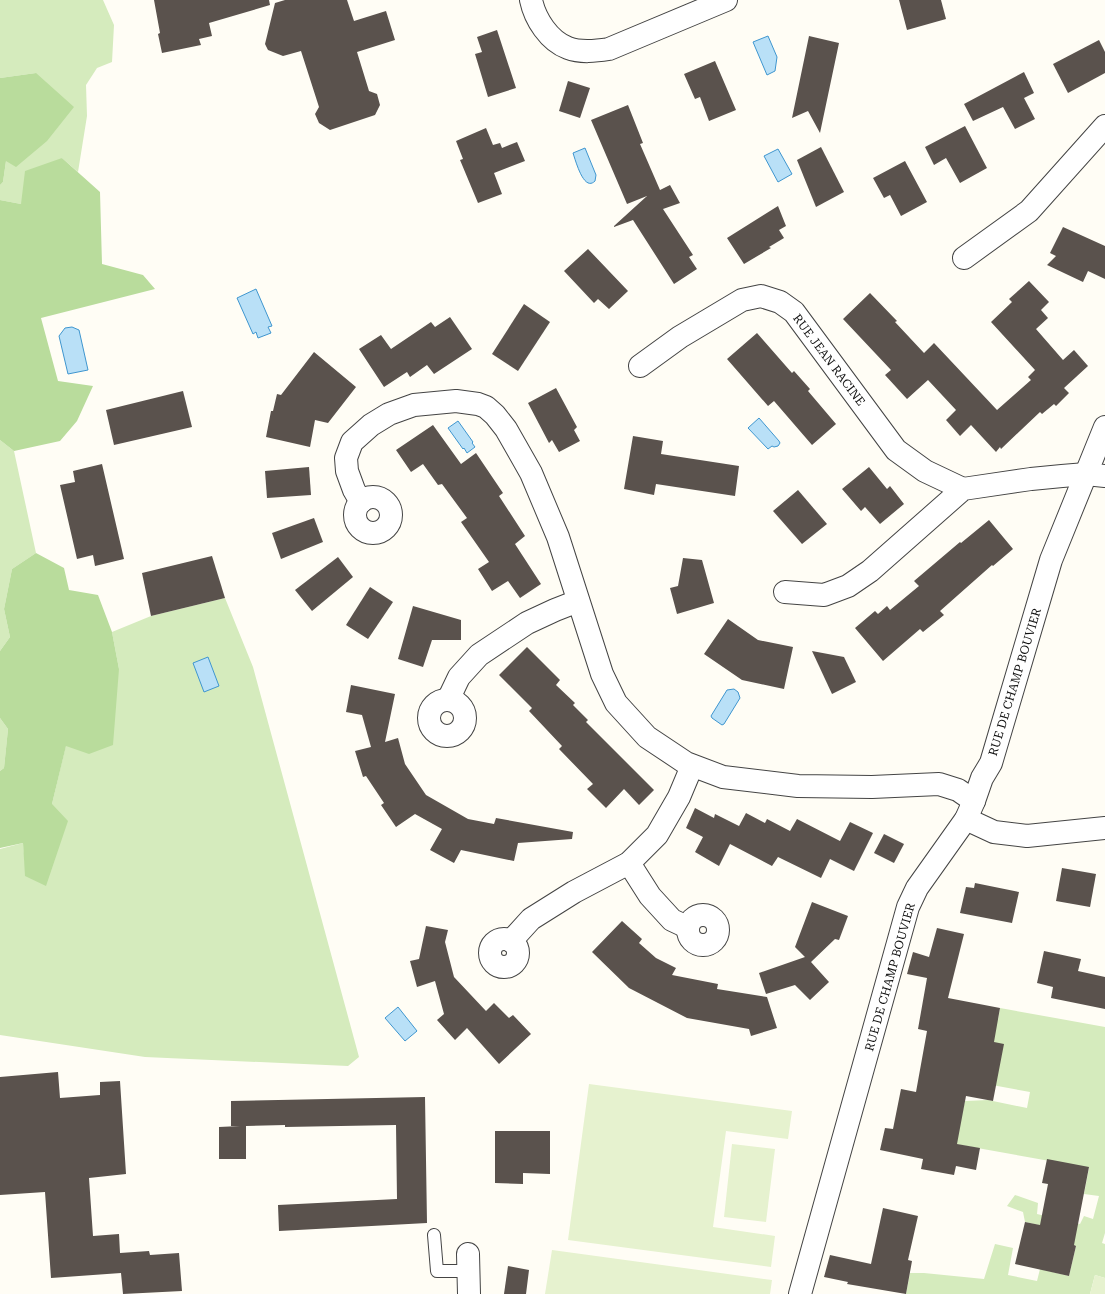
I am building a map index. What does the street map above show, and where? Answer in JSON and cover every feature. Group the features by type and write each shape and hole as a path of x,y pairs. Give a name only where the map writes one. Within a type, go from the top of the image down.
{"street":[{"path":"531,0 532,7 540,24 552,38 568,48 588,51 609,49 726,0"},
{"path":"964,258 1029,211 1105,126"},
{"name":"RUE JEAN RACINE","path":"640,366 680,337 742,300 761,296 780,302 794,312 896,450 925,471 962,489"},
{"path":"361,502 354,490 347,472 346,458 352,442 371,425 389,414 414,406 456,401 478,404 486,407 495,415 506,429 530,473 558,537 602,674 616,703 647,737 686,763 723,777 798,786 872,787 939,784 958,790 970,810 994,832 1027,836 1105,828"},
{"name":"RUE DE CHAMP BOUVIER","path":"800,1294 908,908 917,888 970,810 982,778 991,763 1051,560 1096,474 1105,427"},
{"path":"785,592 824,595 848,586 870,571 962,489 1031,479 1096,474"},
{"path":"448,700 459,677 479,655 526,623 578,601"},
{"path":"511,941 531,919 574,892 629,863 657,835 679,798 692,766"},
{"path":"629,863 650,896 672,920 687,928"},
{"path":"468,1263 469,1294"}],"lane":[{"path":"434,1235 437,1271 468,1263"}],"green space":[{"path":"0,0 103,0 114,25 112,62 97,68 86,85 87,116 78,172 62,158 21,204 0,200 0,185 3,182 6,161 36,73 0,78"},
{"path":"36,73 74,107 47,141 16,167 6,161 3,182 0,185 0,78"},
{"path":"62,158 100,192 102,264 143,275 155,289 41,318 58,381 93,386 77,421 60,441 14,451 0,440 0,200 21,204 25,171"},
{"path":"0,440 14,451 36,553 12,569 4,609 10,637 0,651"},
{"path":"36,553 64,568 69,590 98,595 112,632 119,669 113,745 89,754 66,746 52,804 68,821 46,886 25,876 23,843 0,848 0,771 4,768 8,729 0,718 0,651 10,637 4,609 12,569"},
{"path":"225,598 253,667 359,1057 348,1066 145,1057 0,1035 0,849 23,843 26,876 52,804 66,745 119,669 112,632 151,616"},
{"path":"0,718 8,729 4,768 0,771"},
{"path":"1000,1008 1105,1027 1105,1233 1102,1243 1105,1244 1105,1278 1095,1275 1090,1294 906,1294 910,1273 984,1279 995,1244 1013,1248 1008,1275 1037,1281 1040,1269 1069,1276 1076,1246 1049,1239 1052,1228 1025,1222 1023,1212 1007,1206 1015,1195 1038,1203 1037,1214 1080,1224 1084,1216 1093,1219 1099,1196 1084,1194 1089,1168 955,1144 965,1101 988,1100 1027,1108 1030,1092 992,1085 976,1016 998,1020"},
{"path":"589,1084 792,1111 788,1139 726,1131 713,1227 775,1236 771,1267 568,1240"},
{"path":"732,1144 775,1149 766,1222 724,1217"},
{"path":"552,1250 772,1280 770,1294 545,1294"},
{"path":"1095,1275 1105,1278 1105,1294 1090,1294"}],"water":[{"path":"768,36 777,57 775,71 767,75 753,42"},
{"path":"585,148 596,175 595,181 591,183 587,183 578,169 573,153"},
{"path":"778,149 792,174 778,182 764,156"},
{"path":"256,289 272,326 268,327 271,333 258,338 256,332 253,334 237,298"},
{"path":"72,327 79,330 88,370 68,374 59,336 65,328"},
{"path":"759,418 779,441 780,443 778,446 772,446 768,449 748,428"},
{"path":"458,421 475,447 467,453 448,428"},
{"path":"208,657 219,686 204,692 193,663"},
{"path":"734,689 738,692 740,698 722,725 711,716 727,690"},
{"path":"398,1007 417,1031 405,1041 385,1018"}],"building":[{"path":"154,0 269,0 270,5 209,23 212,36 199,39 201,45 162,53"},
{"path":"285,0 347,0 354,21 386,11 395,40 357,52 369,91 377,94 380,105 375,115 330,130 319,123 315,114 319,107 301,51 283,56 268,50 265,44 275,3"},
{"path":"899,0 941,0 946,19 907,30"},
{"path":"497,30 516,88 488,97 475,54 482,52 477,37"},
{"path":"809,36 839,43 820,133 808,111 792,118"},
{"path":"1099,40 1105,52 1105,73 1068,93 1053,64"},
{"path":"715,61 736,110 709,121 700,97 695,99 684,74"},
{"path":"1024,72 1034,93 1024,98 1035,119 1015,129 1003,107 973,121 964,104"},
{"path":"568,81 590,88 580,118 559,111"},
{"path":"628,105 643,143 640,144 660,190 670,185 680,203 663,209 693,255 689,257 697,269 674,284 633,220 614,227 647,196 627,204 591,120"},
{"path":"965,126 987,168 960,183 946,158 934,165 925,147"},
{"path":"486,128 493,145 500,143 502,148 517,142 525,161 494,173 502,194 478,203 460,160 463,159 456,141"},
{"path":"821,147 844,192 816,207 797,160"},
{"path":"905,161 927,202 901,216 890,195 884,198 873,178"},
{"path":"778,206 786,226 779,230 784,238 769,247 771,248 744,264 727,238"},
{"path":"1063,227 1105,246 1105,279 1088,271 1083,282 1047,265 1056,256 1050,253"},
{"path":"588,249 628,291 609,309 598,299 594,303 564,271"},
{"path":"1029,281 1049,302 1041,310 1048,318 1036,329 1063,360 1074,350 1088,366 1064,388 1069,393 1056,406 1054,404 1042,414 1040,412 996,452 971,425 960,436 946,420 956,410 928,380 907,399 885,375 891,370 843,319 870,293 897,321 895,322 924,353 934,343 997,410 1031,380 1028,377 1035,370 991,322 1012,302 1009,299"},
{"path":"524,304 550,322 518,371 492,354"},
{"path":"450,317 472,349 434,374 427,365 410,377 407,372 384,387 359,349 381,335 391,349 431,322 435,327"},
{"path":"757,333 792,373 794,371 810,389 808,391 836,424 812,445 774,401 768,406 727,359"},
{"path":"314,352 356,387 328,423 315,420 310,447 266,437 271,411 273,411 277,394 281,395"},
{"path":"556,388 577,427 574,430 580,441 559,452 552,440 549,443 528,403"},
{"path":"183,391 192,427 114,445 106,410"},
{"path":"433,425 461,464 476,453 503,493 499,496 525,536 515,544 541,584 520,598 508,581 492,591 478,569 489,562 461,522 467,518 442,484 438,485 423,464 411,472 396,450"},
{"path":"633,436 663,441 661,454 739,466 735,496 656,484 654,495 624,489"},
{"path":"102,464 124,559 95,566 93,555 77,559 60,485 75,482 73,471"},
{"path":"309,467 311,495 267,498 265,471"},
{"path":"869,467 887,489 890,486 904,504 880,524 865,507 861,511 842,489"},
{"path":"798,490 827,524 802,544 773,511"},
{"path":"314,518 323,542 281,559 272,533"},
{"path":"989,520 1013,549 993,566 992,565 940,611 944,615 923,632 920,629 883,661 855,628 875,611 878,614 887,606 890,610 919,586 914,581 960,542 961,543"},
{"path":"212,556 225,598 151,616 142,573"},
{"path":"338,557 353,577 312,611 295,590"},
{"path":"683,558 702,560 714,603 677,614 670,588 678,586"},
{"path":"370,587 393,602 368,639 346,625"},
{"path":"413,606 461,620 461,640 432,640 423,667 398,659"},
{"path":"728,619 758,640 793,647 784,689 742,680 704,654"},
{"path":"527,647 560,680 556,685 575,703 573,705 588,720 586,722 654,790 639,805 624,789 606,808 587,789 593,784 559,749 562,746 529,711 532,708 499,675"},
{"path":"812,651 844,657 856,682 832,694"},
{"path":"351,685 395,694 385,742 398,738 405,764 426,795 468,819 494,824 496,818 573,832 572,839 518,843 514,861 461,850 454,863 430,850 442,829 415,814 396,827 381,805 384,803 366,776 363,777 355,751 371,747 362,715 346,712"},
{"path":"695,808 714,818 715,814 739,826 746,813 765,823 767,819 790,831 797,819 840,841 850,822 873,833 854,871 830,859 821,878 778,857 772,866 730,844 719,866 695,852 703,837 686,828"},
{"path":"884,834 904,844 894,863 874,853"},
{"path":"1062,868 1096,874 1090,907 1056,901"},
{"path":"975,883 1019,892 1012,923 960,913 966,887 974,888"},
{"path":"812,902 848,916 839,940 835,939 811,962 829,982 810,1000 795,985 766,994 759,973 805,957 795,947"},
{"path":"622,921 642,939 639,943 656,958 676,968 672,975 718,984 717,989 767,997 777,1028 751,1036 749,1029 687,1018 629,988 592,952"},
{"path":"426,926 448,930 445,942 454,977 486,1011 494,1003 509,1018 513,1015 531,1034 499,1064 467,1028 455,1040 437,1020 444,1014 435,981 417,987 410,961 419,959"},
{"path":"937,928 964,934 948,998 1000,1008 994,1042 1004,1044 993,1101 966,1096 957,1144 980,1148 976,1170 956,1166 954,1175 921,1169 923,1159 880,1150 885,1128 893,1129 901,1089 916,1092 927,1031 918,1029 927,978 907,974 913,952 929,957"},
{"path":"1044,951 1081,959 1078,971 1105,977 1105,1009 1051,998 1053,987 1037,983"},
{"path":"58,1072 60,1098 100,1095 100,1082 120,1081 126,1174 89,1178 93,1236 119,1234 120,1253 149,1251 150,1255 179,1253 182,1291 123,1294 121,1273 51,1278 45,1192 0,1195 0,1077"},
{"path":"425,1097 427,1223 279,1231 278,1205 397,1199 396,1125 285,1127 285,1125 246,1126 246,1159 219,1159 219,1127 240,1126 231,1126 231,1101"},
{"path":"495,1131 550,1131 550,1174 523,1173 523,1184 495,1183"},
{"path":"1047,1159 1089,1167 1074,1245 1076,1246 1069,1276 1015,1264 1025,1222 1040,1225 1048,1184 1042,1183"},
{"path":"883,1208 918,1216 908,1260 912,1261 906,1294 847,1284 848,1282 824,1277 830,1255 871,1264"},
{"path":"508,1266 529,1270 526,1294 504,1294"}]}
